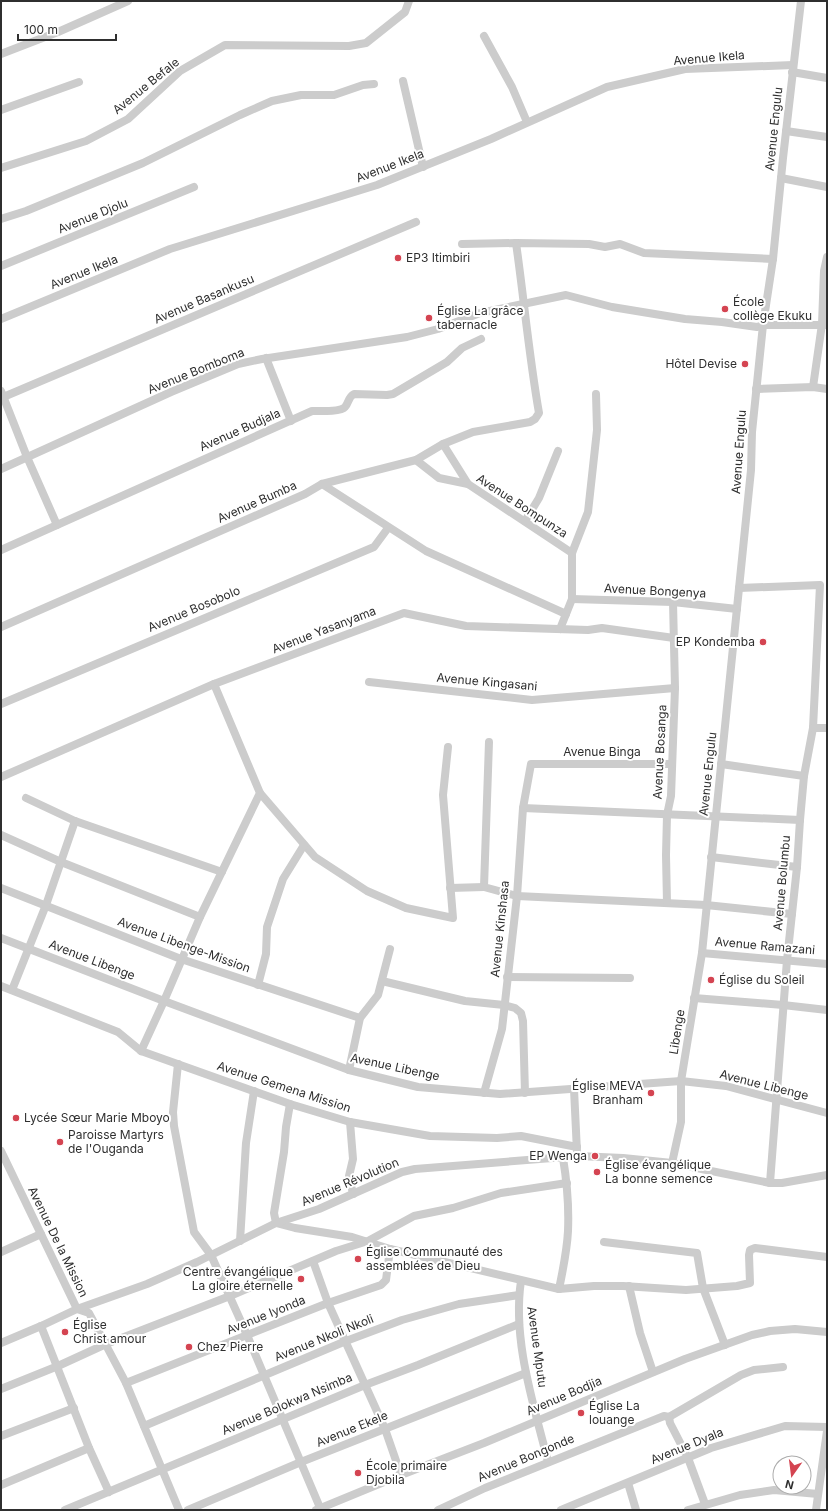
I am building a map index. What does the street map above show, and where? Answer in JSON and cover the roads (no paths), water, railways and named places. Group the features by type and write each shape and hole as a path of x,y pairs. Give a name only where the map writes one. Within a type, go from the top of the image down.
{"street":[{"path":"1,54 58,32 128,1"},
{"name":"Avenue Befale","path":"1,168 86,141 128,119 180,72 225,45 350,46 366,43 405,12 410,1"},
{"name":"Avenue Engulu","path":"706,905 751,470 752,432 756,389 763,325 773,259 799,1"},
{"path":"484,36 512,87 527,122"},
{"name":"Avenue Ikela","path":"1,319 170,249 377,186 607,87 685,69 793,68 827,78"},
{"path":"402,81 423,167"},
{"path":"1,110 79,82"},
{"path":"1,219 26,211 143,163 240,115 272,101 301,95 334,96 362,85 374,84"},
{"path":"786,131 827,137"},
{"path":"781,178 827,187"},
{"name":"Avenue Djolu","path":"1,266 194,187"},
{"name":"Avenue Basankusu","path":"2,395 416,222"},
{"path":"516,243 524,304"},
{"path":"462,244 589,244 605,247 620,244 644,252 773,259"},
{"path":"813,387 824,324 824,271 827,257"},
{"name":"Avenue Bomboma","path":"1,469 171,392 238,364 266,358 407,337 438,330 480,314 566,295 612,307 685,319 758,327 763,325 824,324"},
{"name":"Avenue Bumba","path":"1,627 305,494 322,484 416,460 443,444 473,432 530,422 539,413 530,364 524,304"},
{"name":"Avenue Budjala","path":"1,550 312,411 341,410 346,407 351,396 354,394 393,394 447,362 462,348 480,339"},
{"path":"266,358 291,420"},
{"path":"756,389 813,387 827,389"},
{"path":"560,629 572,599 572,554 588,512 597,430 596,394"},
{"path":"2,395 57,525"},
{"path":"443,444 468,484"},
{"path":"525,521 539,498 558,451"},
{"name":"Avenue Bompunza","path":"416,460 439,478 468,484 572,554"},
{"path":"322,484 388,528 426,551 566,614"},
{"name":"Avenue Bosobolo","path":"1,704 374,547 388,528"},
{"name":"Avenue Bolumbu","path":"739,588 820,585 813,728 804,776 797,867 783,1005 770,1183"},
{"name":"Avenue Bongenya","path":"572,599 673,602 737,609"},
{"name":"Avenue Bosanga","path":"667,904 666,855 668,815 672,796 675,688 673,602"},
{"name":"Avenue Yasanyama","path":"1,777 214,684 404,613 466,626 588,630 602,628 674,638"},
{"name":"Avenue Kingasani","path":"369,682 532,700 675,688"},
{"path":"214,684 260,793 314,857 367,891 406,908 453,918 443,795 448,747"},
{"path":"813,728 827,728"},
{"path":"484,887 490,742"},
{"name":"Avenue Binga","path":"531,764 672,764"},
{"name":"Avenue Kinshasa","path":"484,1093 502,1029 517,896 523,808 531,764"},
{"path":"721,764 804,776"},
{"path":"141,1051 200,917 260,793"},
{"path":"26,798 75,821 222,872"},
{"path":"523,808 800,820"},
{"path":"12,990 46,905 75,821"},
{"path":"1,834 61,862 200,917"},
{"path":"258,985 266,954 266,927 284,879 304,844"},
{"path":"711,857 797,867"},
{"path":"450,888 484,887 517,896 706,905 792,914"},
{"name":"Avenue Libenge-Mission","path":"1,888 181,959 360,1018"},
{"name":"Libenge","path":"672,1163 680,1122 681,1081 702,953 706,905"},
{"name":"Avenue Libenge","path":"1,938 349,1070 418,1087 484,1093 525,1093 681,1081 726,1086 776,1098 827,1113"},
{"path":"349,1070 360,1018 378,995 390,949"},
{"name":"Avenue Ramazani","path":"702,953 827,964"},
{"path":"507,977 630,978"},
{"path":"382,981 465,1001 504,1005 515,1008 521,1013 523,1022 525,1093"},
{"name":"Avenue Gemena Mission","path":"1,986 118,1032 141,1051 290,1104 350,1122 430,1136 497,1138 521,1136 577,1148"},
{"path":"694,998 827,1010"},
{"path":"178,1064 173,1112 174,1126 194,1232 211,1256 230,1296 301,1462 319,1509"},
{"path":"574,1089 578,1156"},
{"path":"240,1241 246,1143 254,1091"},
{"path":"290,1104 274,1213 276,1223 295,1228 352,1237 390,1249 559,1289 594,1286 629,1286 673,1290 737,1286 750,1283 749,1255 750,1250 756,1248 827,1257"},
{"path":"350,1122 353,1159 349,1176 353,1194"},
{"name":"Avenue De la Mission","path":"1,1151 77,1309 89,1313 126,1383 179,1510"},
{"name":"Avenue Révolution","path":"1,1343 77,1309 147,1284 211,1256 276,1223 304,1214 402,1172 415,1169 578,1156 623,1158 672,1163 770,1183 782,1183 827,1175"},
{"path":"559,1289 568,1230 567,1183 563,1158"},
{"path":"1,1173 10,1170"},
{"path":"1,1389 58,1366 106,1344 230,1296 336,1251 368,1241 414,1216 453,1208 501,1193 567,1183"},
{"path":"1,1252 41,1234"},
{"path":"604,1242 697,1253 703,1288 725,1345"},
{"name":"Avenue Iyonda","path":"126,1383 328,1303 381,1285 386,1280 390,1249"},
{"path":"313,1261 328,1303 385,1429 401,1475"},
{"name":"Avenue Mputu","path":"521,1281 519,1295 519,1324 526,1373 548,1462"},
{"path":"629,1286 640,1333 653,1372"},
{"name":"Avenue Nkoli Nkoli","path":"144,1426 346,1341 402,1320 459,1304 519,1295"},
{"name":"Avenue Bolokwa Nsimba","path":"65,1510 282,1419 365,1385 418,1366 519,1324"},
{"path":"41,1326 89,1448 109,1492"},
{"name":"Avenue Bodjia","path":"319,1509 484,1443 685,1359 752,1335 770,1331 795,1329 827,1332"},
{"name":"Avenue Bongonde","path":"438,1510 485,1488 548,1462 664,1416 669,1417 741,1375 766,1368 783,1367"},
{"name":"Avenue Ekele","path":"188,1510 301,1462 526,1373"},
{"path":"1,1436 74,1408"},
{"path":"669,1417 670,1423 688,1458 705,1504"},
{"name":"Avenue Dyala","path":"561,1510 711,1448 785,1426 827,1427"},
{"path":"816,1510 827,1431"},
{"path":"1,1485 89,1448"},
{"path":"628,1483 636,1510"},
{"path":"688,1510 740,1495 774,1490 818,1494"}],"place":[{"name":"EP3 Itimbiri","path":"398,258"},
{"name":"École collège Ekuku","path":"725,309"},
{"name":"Église La grâce tabernacle","path":"429,318"},
{"name":"Hôtel Devise","path":"745,364"},
{"name":"EP Kondemba","path":"763,642"},
{"name":"Église du Soleil","path":"711,980"},
{"name":"Église MEVA Branham","path":"651,1093"},
{"name":"Lycée Sœur Marie Mboyo","path":"16,1118"},
{"name":"Paroisse Martyrs de l'Ouganda","path":"60,1142"},
{"name":"EP Wenga","path":"595,1156"},
{"name":"Église évangélique La bonne semence","path":"597,1172"},
{"name":"Église Communauté des assemblées de Dieu","path":"358,1259"},
{"name":"Centre évangélique La gloire éternelle","path":"301,1279"},
{"name":"Église Christ amour","path":"65,1332"},
{"name":"Chez Pierre","path":"189,1347"},
{"name":"Église La louange","path":"581,1413"},
{"name":"École primaire Djobila","path":"358,1473"}]}
